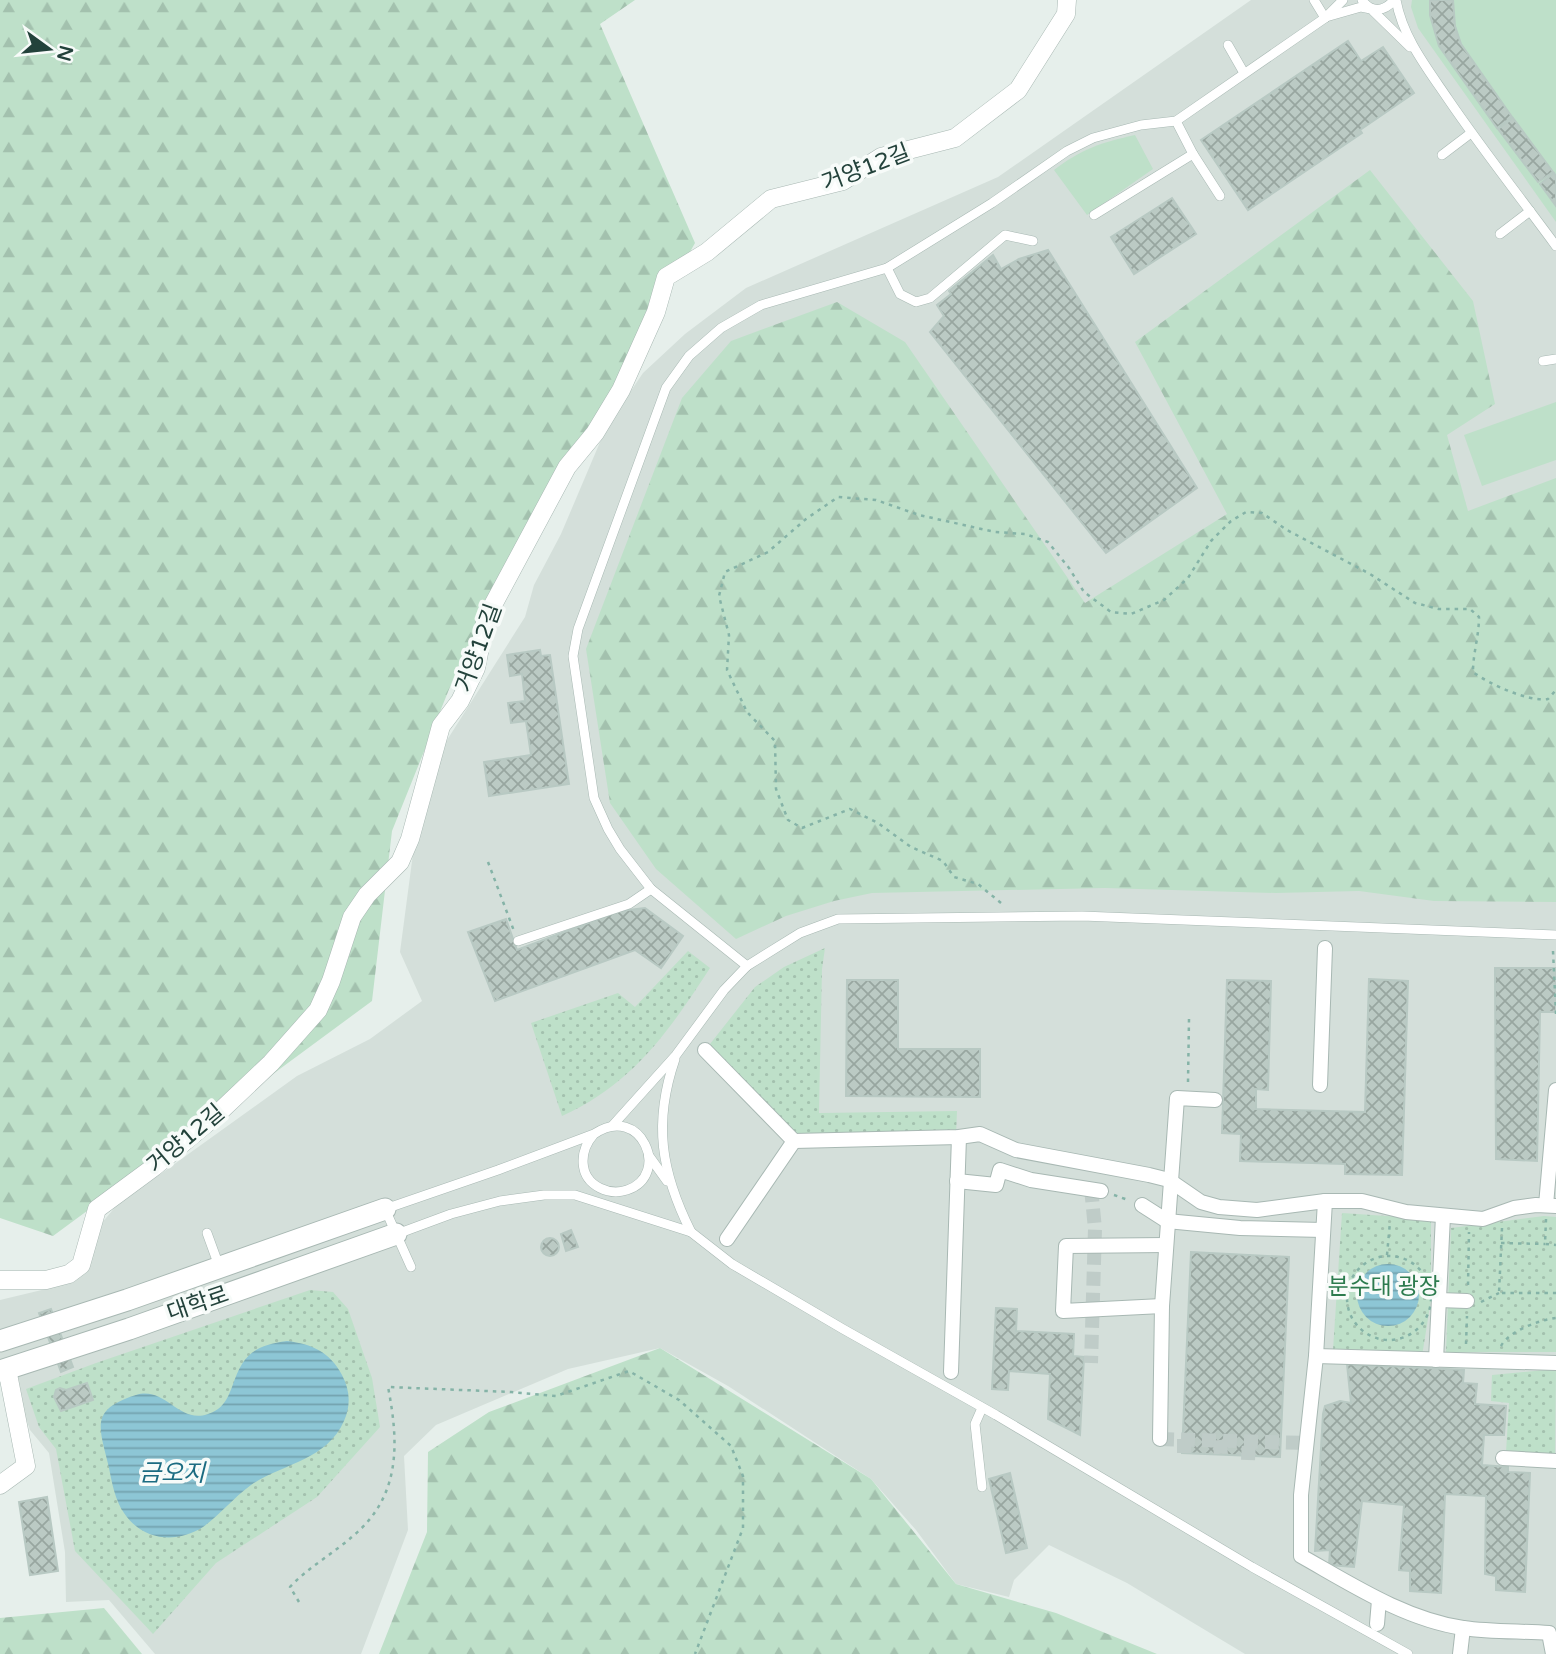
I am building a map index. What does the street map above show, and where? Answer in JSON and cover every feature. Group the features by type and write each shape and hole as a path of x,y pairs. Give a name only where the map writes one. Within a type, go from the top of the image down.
{"street":[{"name":"거양12길","path":"0,1280 46,1280 69,1274 81,1265 97,1209 154,1167 213,1118 271,1063 318,1010 331,981 352,917 368,895 400,862 416,820 441,726 460,701 476,668 486,618 567,467 595,433 621,390 656,312 666,277 707,252 771,199 843,181 881,157 955,138 1018,90 1066,14 1067,0"},
{"path":"1320,1085 1325,948"},
{"path":"705,1050 794,1140 959,1137 980,1134 1016,1150 1169,1180 1201,1202 1219,1207 1256,1210 1325,1201 1362,1201 1443,1216 1483,1219 1514,1208 1551,1206 1556,1090"},
{"path":"1160,1439 1162,1306 1177,1098 1215,1100"},
{"path":"951,1372 959,1137"},
{"path":"727,1239 794,1140"},
{"path":"1077,1186 1078,1163"},
{"path":"957,1181 996,1185 1000,1170 1031,1180 1101,1191"},
{"path":"1325,1201 1316,1356 1304,1456 1301,1556 1379,1600 1433,1621 1463,1628 1549,1633 1553,1654"},
{"path":"1142,1205 1167,1221 1240,1228 1323,1230"},
{"name":"대학로","path":"0,1340 127,1300 385,1209"},
{"path":"1436,1360 1443,1216"},
{"name":"대학로","path":"4,1370 129,1329 396,1234"},
{"path":"1162,1306 1063,1311 1066,1246 1166,1245"},
{"path":"1439,1300 1467,1301"},
{"path":"1316,1356 1556,1363"},
{"path":"0,1485 26,1466 4,1370"},
{"path":"1503,1458 1556,1461"},
{"path":"1377,1623 1379,1600"},
{"path":"1460,1654 1463,1628"}],"lane":[{"path":"1314,0 1325,18"},
{"path":"747,966 651,889 620,849 594,798 573,656 578,629 666,387 689,356 713,335 761,305 887,268 992,204 1067,151 1093,138 1141,125 1176,121 1325,18 1343,0"},
{"path":"1362,0 1416,53"},
{"path":"1325,18 1352,9 1385,9 1395,0 1416,53 1471,133 1556,246"},
{"path":"1228,45 1244,73"},
{"path":"1176,121 1220,196"},
{"path":"1442,155 1471,133"},
{"path":"1094,215 1193,154"},
{"path":"1500,234 1530,211"},
{"path":"887,268 900,294 916,302 930,298 1005,235 1033,241"},
{"path":"1543,361 1556,359"},
{"path":"518,942 629,904 651,889"},
{"path":"411,1267 385,1209 487,1174 613,1125 676,1055 724,990 747,966 800,933 838,919 1082,916 1556,935"},
{"path":"671,1188 661,1141 662,1109 676,1055"},
{"path":"613,1125 633,1130 641,1136 649,1156 671,1188 691,1232"},
{"path":"594,1134 587,1142 582,1162 590,1181 598,1188 608,1191"},
{"path":"396,1234 451,1214 500,1201 544,1195 629,1190 638,1184 649,1166 649,1156"},
{"path":"575,1195 691,1232 732,1264 1252,1567 1408,1654"},
{"path":"206,1233 219,1266"},
{"path":"982,1408 975,1424 982,1487"}],"path":[{"path":"1001,903 978,884 954,877 943,861 911,847 878,823 850,809 802,828 788,820 776,789 775,741 747,712 727,670 729,635 719,596 725,572 768,552 806,519 838,497 876,500 919,515 995,532 1025,534 1048,542 1069,568 1084,593 1111,611 1131,614 1164,600 1188,578 1212,541 1231,521 1246,512 1262,513 1287,530 1370,574 1415,603 1439,609 1470,609 1479,617 1479,640 1473,660 1473,672 1483,680 1538,700 1548,699 1556,690"},
{"path":"488,862 518,942"},
{"path":"1553,951 1556,1014"},
{"path":"1188,1099 1189,1019"},
{"path":"1101,1191 1142,1205"},
{"path":"1545,1244 1551,1206"},
{"path":"1387,1255 1391,1208"},
{"path":"1499,1293 1502,1212"},
{"path":"1501,1243 1556,1245"},
{"path":"1387,1255 1399,1256 1416,1265 1428,1281 1431,1300 1426,1318 1414,1332 1387,1340 1369,1335 1355,1323 1347,1306 1347,1297 1351,1279 1356,1271 1371,1259 1387,1255"},
{"path":"1467,1301 1483,1302 1499,1293 1556,1293"},
{"path":"1493,1361 1506,1337 1556,1318"},
{"path":"299,1602 290,1587 300,1576 356,1535 376,1511 387,1492 394,1466 396,1424 388,1387 556,1396 629,1370 679,1399 731,1446 743,1476 743,1528 695,1654"}],"shaded area":[{"path":"1251,0 1556,0 1556,1654 1245,1654 1127,1583 1049,1545 1014,1580 1009,1597 956,1584 916,1530 871,1479 728,1386 660,1348 568,1369 436,1425 404,1456 408,1530 361,1654 155,1654 109,1600 66,1602 65,1552 49,1453 30,1430 17,1392 0,1374 0,1300 71,1283 88,1268 96,1230 116,1206 297,1076 370,1039 422,1001 400,952 423,778 525,617 534,585 561,534 606,428 643,373 685,334 746,288 998,177"}],"green space":[{"path":"0,0 635,0 600,24 695,243 458,667 392,831 372,1001 53,1236 0,1218"},
{"path":"1412,0 1556,0 1556,222 1418,28 1411,7"},
{"path":"1135,135 1153,169 1087,215 1054,170 1093,147"},
{"path":"1370,170 1473,301 1495,404 1447,435 1468,511 1556,478 1556,902 1434,901 1359,891 1276,893 1105,888 872,893 786,916 736,939 656,869 610,803 586,649 682,398 731,341 837,302 905,342 1085,603 1227,514 1135,342"},
{"path":"1556,402 1556,460 1482,486 1464,435"},
{"path":"825,948 822,969 819,1113 957,1111 956,1136 795,1135 710,1048 710,1044 755,987 784,967"},
{"path":"688,951 710,968 664,1034 629,1072 587,1103 562,1116 531,1023 618,993 635,1007"},
{"name":"분수대 광장","path":"1342,1213 1431,1219 1431,1300 1422,1356 1333,1350"},
{"path":"1544,1216 1556,1217 1556,1352 1446,1352 1451,1228"},
{"path":"310,1290 333,1292 348,1309 372,1378 380,1427 317,1497 216,1563 153,1634 75,1551 56,1449 39,1427 26,1389"},
{"path":"660,1348 871,1479 956,1584 1056,1613 1157,1654 379,1654 427,1532 428,1452 489,1412"},
{"path":"1556,1369 1555,1456 1506,1452 1509,1403 1491,1401 1492,1375"},
{"path":"104,1608 142,1654 0,1654 0,1618"}],"water":[{"path":"1388,1264 1410,1273 1419,1295 1410,1317 1388,1326 1366,1317 1357,1295 1366,1273"},
{"name":"금오지","path":"287,1341 319,1350 332,1360 342,1375 347,1386 349,1403 344,1421 336,1434 315,1453 251,1485 203,1527 193,1532 182,1536 160,1537 132,1522 116,1497 101,1431 104,1414 121,1401 147,1394 158,1396 194,1416 205,1415 225,1402 240,1367 250,1354 265,1346"}],"building":[{"path":"1430,0 1453,0 1455,26 1461,44 1512,117 1497,128 1439,46 1430,15"},
{"path":"1348,41 1361,61 1383,47 1414,93 1360,130 1362,133 1248,210 1201,140"},
{"path":"1513,118 1553,172 1538,182 1498,129"},
{"path":"1554,173 1556,176 1556,206 1540,184"},
{"path":"1172,198 1196,234 1134,274 1111,237"},
{"path":"1048,250 1197,488 1106,553 930,332 944,316 937,305 951,294 949,291 993,255 1001,269 1019,259"},
{"path":"540,650 541,656 550,655 569,784 489,796 484,762 531,755 526,721 511,723 508,703 525,701 522,674 510,676 507,655"},
{"path":"645,908 683,936 661,968 635,950 495,1001 468,932 506,919 517,950 620,911"},
{"path":"1495,968 1556,968 1556,1012 1540,1012 1537,1161 1496,1159"},
{"path":"1369,979 1408,981 1402,1175 1345,1174 1345,1164 1240,1161 1241,1134 1222,1133 1227,980 1271,981 1268,1090 1256,1089 1256,1109 1365,1112"},
{"path":"847,980 898,980 898,1049 980,1049 980,1097 846,1096"},
{"path":"571,1230 578,1247 566,1251 561,1234"},
{"path":"546,1238 554,1238 559,1247 557,1254 546,1256 541,1251 541,1243"},
{"path":"1191,1252 1289,1257 1280,1457 1182,1453"},
{"path":"996,1308 1017,1309 1016,1331 1074,1334 1073,1356 1084,1357 1080,1435 1048,1419 1050,1374 1009,1371 1008,1390 992,1389"},
{"path":"51,1309 73,1367 61,1372 39,1313"},
{"path":"1347,1364 1464,1370 1463,1383 1477,1384 1475,1404 1506,1406 1504,1435 1484,1435 1482,1465 1508,1467 1508,1472 1530,1473 1525,1592 1496,1590 1496,1576 1485,1574 1486,1496 1445,1494 1441,1593 1410,1591 1410,1571 1399,1570 1404,1505 1362,1501 1354,1567 1329,1565 1330,1550 1315,1551 1323,1414 1325,1406 1340,1401 1351,1403"},
{"path":"87,1383 93,1400 61,1411 54,1397 56,1390 66,1390"},
{"path":"1010,1473 1027,1548 1006,1553 989,1479"},
{"path":"47,1497 58,1571 30,1575 19,1502"}],"tunnel":[{"path":"1091,1188 1095,1229 1091,1363"},
{"path":"1160,1439 1305,1443"},
{"path":"1184,1439 1184,1454"},
{"path":"1220,1440 1221,1458"},
{"path":"1248,1460 1249,1441"}]}
